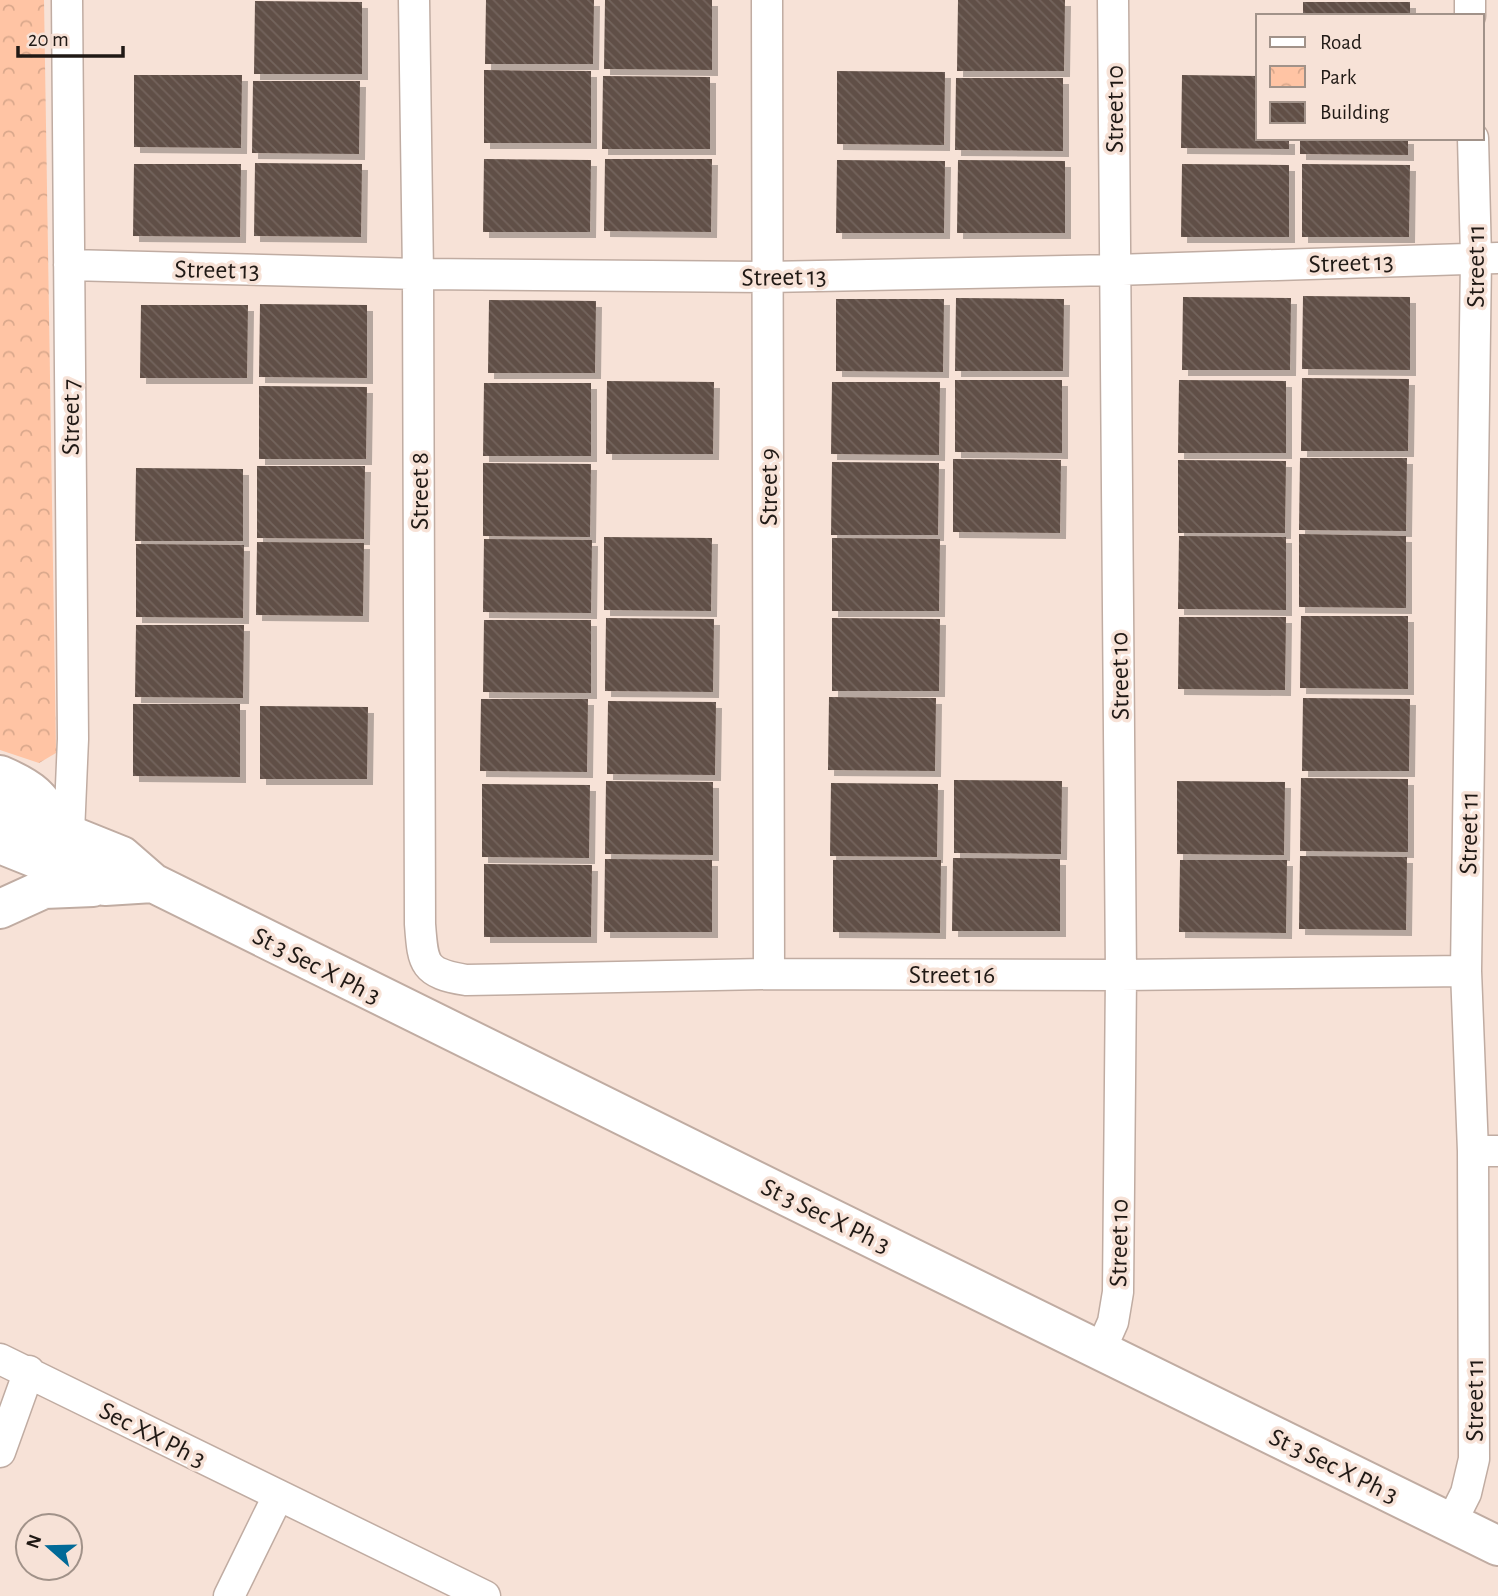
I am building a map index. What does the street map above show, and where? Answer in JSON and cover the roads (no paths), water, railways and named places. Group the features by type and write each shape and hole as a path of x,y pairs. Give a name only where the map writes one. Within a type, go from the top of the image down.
{"main road":[{"path":"0,775 40,797 66,832"},
{"name":"St 3 Sec X Ph 3","path":"0,807 122,856 153,883 420,1017 1498,1546"},
{"path":"0,844 106,886"},
{"path":"0,909 44,889 153,883"}],"street":[{"name":"Street 7","path":"66,832 73,739 67,0"},
{"name":"Street 8","path":"414,0 418,274 420,924 423,958 429,967 439,974"},
{"name":"Street 9","path":"767,0 769,974"},
{"name":"Street 10","path":"1101,1349 1113,1322 1118,1292 1121,975 1113,0"},
{"name":"Street 11","path":"1451,1523 1466,1493 1474,1459 1486,1151 1466,971 1487,258 1473,140"},
{"name":"Street 13","path":"69,265 418,274 768,277 1115,270 1487,258"},
{"name":"Street 16","path":"439,974 466,980 490,980 769,974 1121,975 1466,971"},
{"path":"420,1017 439,974"},
{"name":"Sec XX Ph 3","path":"0,1359 485,1596"},
{"path":"0,1452 29,1371"},
{"path":"229,1596 278,1496"}]}
